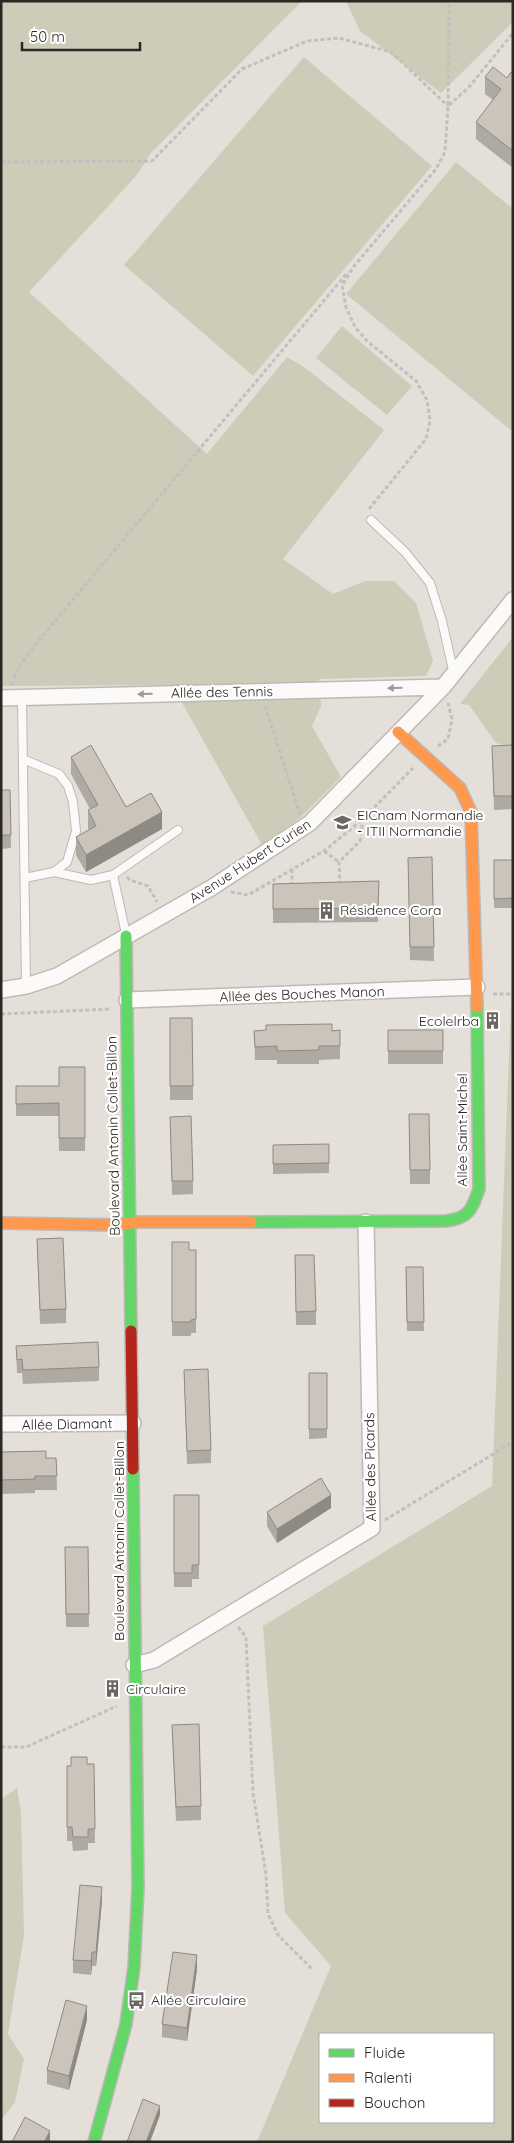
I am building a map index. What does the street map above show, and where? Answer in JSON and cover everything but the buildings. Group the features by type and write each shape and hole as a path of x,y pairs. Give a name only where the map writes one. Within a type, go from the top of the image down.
{"street":[{"name":"Avenue Hubert Curien","path":"1,990 26,986 57,976 211,888 310,823 444,687 513,600"},
{"name":"Allée des Tennis","path":"11,698 444,687"},
{"name":"Allée Saint-Michel","path":"1,1223 116,1225 129,1223 456,1220 471,1211 479,1189 477,987 471,812 460,788 426,755 398,732"},
{"name":"Boulevard Antonin Collet-Billon","path":"94,2142 126,2024 134,1967 138,1888 134,1700 133,1423 126,936"},
{"name":"Allée des Bouches Manon","path":"127,1004 477,987"},
{"name":"Allée des Picards","path":"134,1665 154,1660 372,1528 366,1222"},
{"name":"Allée Diamant","path":"1,1424 133,1423"}],"lane":[{"path":"371,520 405,552 430,583 442,621 454,674"},
{"path":"11,698 23,759 26,986"},
{"path":"23,759 44,766 59,774 68,786 73,802 76,831 68,862 54,872 25,878"},
{"path":"54,872 91,880 113,875 178,830"},
{"path":"113,875 126,936"}],"path":[{"path":"11,698 12,684 17,670 36,645 436,169 445,152 448,106 449,1"},
{"path":"448,106 469,87 513,33"},
{"path":"1,162 152,161 242,69 307,41 339,38 391,52 448,106"},
{"path":"354,266 342,285 346,307 355,326 367,341 416,381 427,400 430,420 426,439 369,509 368,518 371,520"},
{"path":"211,888 248,895 324,851 363,819 426,755 448,739 452,719 444,687"},
{"path":"260,691 301,817"},
{"path":"338,862 360,841 363,819"},
{"path":"324,851 338,862 340,887"},
{"path":"121,869 130,880 148,886 165,915"},
{"path":"292,869 292,888"},
{"path":"1,1014 127,1004"},
{"path":"372,1528 513,1442"},
{"path":"220,1620 240,1628 246,1637 253,1792 266,1874 268,1914 278,1935 313,1970"},
{"path":"1,1746 26,1747 134,1700"}],"green space":[{"path":"1,1 302,1 151,153 136,176 29,292 207,454 287,357 304,367 384,430 283,559 333,594 365,581 394,581 416,603 433,661 426,676 319,679 321,706 312,726 341,777 301,817 262,845 172,685 1,686"},
{"path":"346,1 513,1 513,22 441,93 360,31"},
{"path":"304,57 432,166 253,376 124,265"},
{"path":"456,162 513,209 513,432 346,294"},
{"path":"342,326 412,386 387,415 316,358"},
{"path":"513,637 513,747 496,743 469,705 460,704"},
{"path":"513,954 513,2142 257,2142 331,1966 285,1913 263,1626 492,1486"},
{"path":"17,1788 21,1812 24,1935 8,2034 24,2059 15,2102 1,2120 1,1799"}],"traffic: fast":[{"path":"126,936 131,1331"},
{"path":"251,1222 445,1221 459,1218 468,1212 479,1189 477,1007"},
{"path":"94,2142 126,2024 134,1967 138,1888 133,1469"}],"traffic: slow":[{"path":"398,732 460,788 471,812 477,1007"},
{"path":"1,1223 116,1225 139,1222 251,1222"}],"traffic: jam":[{"path":"131,1331 133,1469"}],"place":[{"name":"EICnam Normandie - ITII Normandie","path":"343,823"},
{"name":"Résidence Cora","path":"326,910"},
{"name":"Ecolelrba","path":"493,1021"},
{"name":"Circulaire","path":"112,1689"},
{"name":"Allée Circulaire","path":"137,2000"}]}
